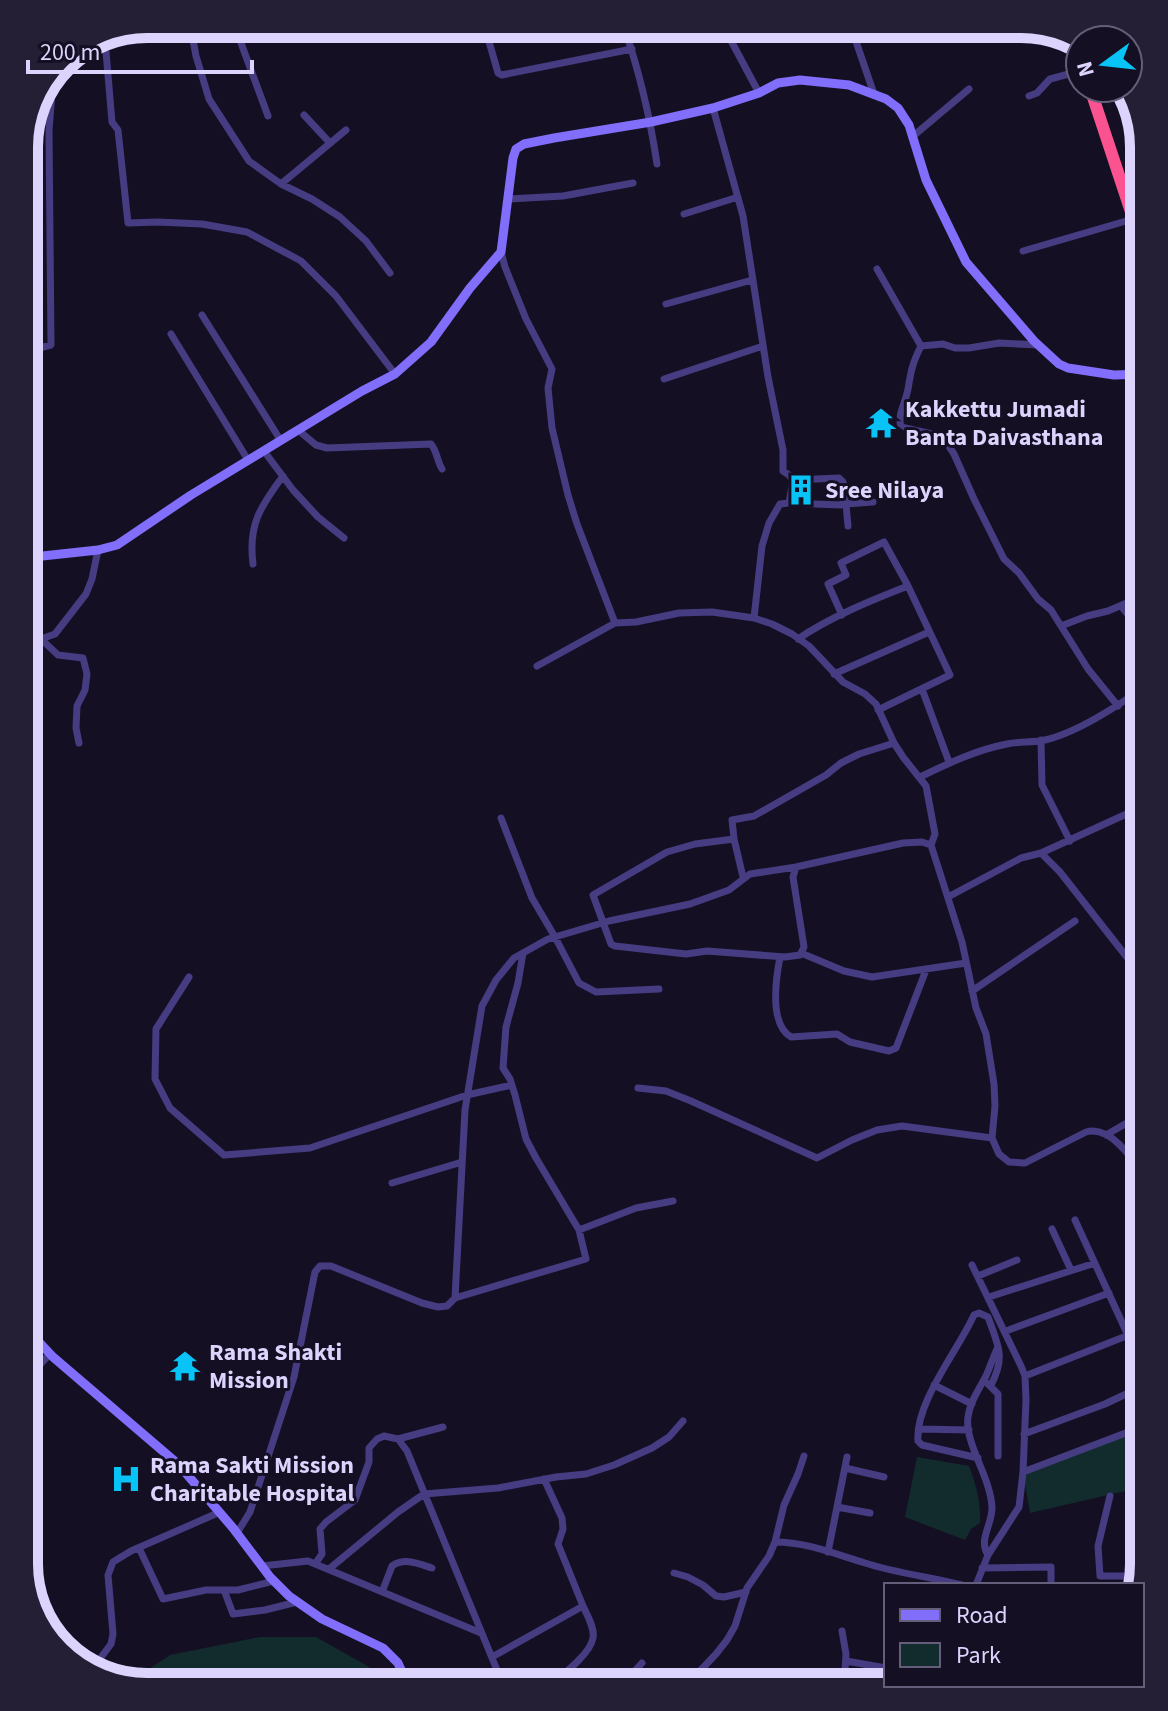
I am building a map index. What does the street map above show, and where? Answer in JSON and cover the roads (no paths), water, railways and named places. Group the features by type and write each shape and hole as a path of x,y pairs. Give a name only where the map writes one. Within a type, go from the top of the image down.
{"highway":[{"path":"1095,104 1130,210"}],"street":[{"path":"193,38 209,99 249,161 281,184 340,217 366,241 390,273"},
{"path":"239,38 268,116"},
{"path":"488,38 498,73 502,75 632,49"},
{"path":"628,38 651,122 657,164"},
{"path":"731,38 759,93"},
{"path":"855,38 874,94"},
{"path":"106,47 112,122 118,130 128,223 202,224 247,232 301,261 336,296 395,374"},
{"path":"1029,96 1037,93 1050,79 1064,75"},
{"path":"615,623 568,495 552,428 548,388 552,369 526,319 501,252 513,158 516,149 524,144 713,108 759,93 778,83 800,80 849,85 874,94 898,108 909,125 926,180 966,262 1038,345 1068,368 1130,374"},
{"path":"912,137 969,89"},
{"path":"38,348 51,345 49,130 52,95"},
{"path":"713,108 743,216 783,450 783,471 793,480 789,503"},
{"path":"304,115 330,143"},
{"path":"281,184 346,130"},
{"path":"509,199 563,196 633,183"},
{"path":"684,214 738,197"},
{"path":"1023,251 1130,220"},
{"path":"38,556 117,545 191,495 395,374 431,342 501,252"},
{"path":"877,269 921,346"},
{"path":"666,304 752,280"},
{"path":"202,315 281,441"},
{"path":"171,334 248,460"},
{"path":"921,346 943,344 969,348 999,343 1038,345"},
{"path":"664,379 763,346"},
{"path":"921,346 911,365 908,391 899,420 901,427 945,440 1004,559 1051,610 1088,669 1118,706"},
{"path":"298,430 316,445 327,448 431,444 442,469"},
{"path":"264,451 318,517 344,538"},
{"path":"253,564 250,546 254,524 266,499 283,476"},
{"path":"793,480 839,478 843,482 848,526"},
{"path":"754,618 762,546 769,523 780,504 873,502"},
{"path":"842,615 828,584 846,575 841,563 884,542 950,675 878,710"},
{"path":"79,743 77,706 85,690 87,674 83,658 58,655 41,639 55,634 86,594 98,550"},
{"path":"798,639 876,598 908,586"},
{"path":"1061,626 1130,601"},
{"path":"1121,606 1130,617"},
{"path":"537,666 615,623 679,613 712,612 754,618 772,624 809,646 843,682 876,704 894,743 926,786 935,834 931,845 986,1034 994,1084 992,1138 999,1154 1009,1162 1025,1163 1094,1130 1106,1135 1130,1156"},
{"path":"834,674 929,632"},
{"path":"922,689 949,762"},
{"path":"920,777 978,751 1041,740 1077,727 1130,697"},
{"path":"1041,740 1042,785 1070,841"},
{"path":"743,877 732,820 754,816 850,759 894,743"},
{"path":"948,897 1021,858 1070,841 1130,813"},
{"path":"501,818 532,898 579,983 596,992 659,989"},
{"path":"734,839 695,844 667,852 593,895 611,944 686,954 716,951 780,957 800,955 804,947 793,877 796,867"},
{"path":"455,1298 465,1110 482,1006 496,980 514,958 555,937 602,923 690,904 729,890 743,877 766,870 796,867 903,843 931,845"},
{"path":"1041,853 1060,872 1130,961"},
{"path":"972,991 1075,921"},
{"path":"237,1533 250,1512 294,1377 315,1272 320,1266 331,1266 438,1307 447,1306 455,1298 586,1259 579,1230 526,1139 512,1085 503,1068 506,1027 523,953"},
{"path":"801,953 844,971 872,977 966,963"},
{"path":"780,957 774,985 779,1021 786,1034 791,1037 837,1034 850,1042 889,1051 896,1048 926,970"},
{"path":"189,977 156,1029 155,1079 170,1108 224,1155 310,1148 467,1095 512,1085"},
{"path":"638,1088 666,1091 817,1158 877,1130 902,1126 992,1138"},
{"path":"1106,1135 1130,1121"},
{"path":"392,1183 462,1162"},
{"path":"579,1230 636,1208 673,1201"},
{"path":"1075,1220 1130,1340"},
{"path":"1052,1229 1071,1270"},
{"path":"978,1276 1017,1260"},
{"path":"989,1297 1095,1263"},
{"path":"972,1265 1025,1376 1019,1507 988,1555 977,1583"},
{"path":"1006,1331 1109,1293"},
{"path":"978,1458 922,1445 918,1441 929,1394 974,1315 979,1313 988,1317 998,1347 987,1383 972,1404 967,1420 990,1494 992,1509 983,1540 983,1548 988,1555"},
{"path":"1025,1376 1129,1336"},
{"path":"38,1341 178,1464 274,1581 297,1602 322,1619 383,1648 398,1663 403,1673"},
{"path":"38,1366 50,1354"},
{"path":"987,1383 998,1394 998,1456"},
{"path":"934,1385 972,1404"},
{"path":"1024,1434 1130,1393"},
{"path":"329,1569 424,1494 498,1488 572,1477 614,1465 652,1448 669,1437 683,1421"},
{"path":"315,1564 322,1554 320,1529 355,1500 369,1462 369,1448 377,1439 384,1436 398,1439 443,1427"},
{"path":"919,1429 969,1430"},
{"path":"1023,1472 1130,1431"},
{"path":"398,1439 407,1451 498,1673"},
{"path":"693,1673 699,1672 716,1654 735,1626 746,1592 775,1542 784,1505 804,1456"},
{"path":"828,1552 847,1457"},
{"path":"845,1468 884,1477"},
{"path":"544,1479 562,1518 563,1529 558,1544 593,1629 591,1644 565,1673"},
{"path":"1110,1496 1098,1546 1100,1576 1129,1576"},
{"path":"837,1507 870,1513"},
{"path":"98,1661 111,1644 113,1634 108,1575 113,1562 220,1512"},
{"path":"988,1530 995,1544"},
{"path":"775,1542 794,1542 864,1563 953,1583"},
{"path":"139,1548 163,1599 206,1590 238,1590 274,1581"},
{"path":"262,1566 308,1561 482,1633"},
{"path":"382,1592 395,1563 405,1561 432,1568"},
{"path":"982,1568 1051,1567 1051,1583"},
{"path":"674,1573 703,1585 716,1596 746,1592"},
{"path":"224,1590 233,1614 297,1602"},
{"path":"492,1657 583,1606"},
{"path":"842,1631 845,1673"},
{"path":"846,1661 884,1668"},
{"path":"633,1673 642,1663"}],"place":[{"name":"Kakkettu Jumadi Banta Daivasthana","path":"881,423"},
{"name":"Sree Nilaya","path":"801,490"},
{"name":"Rama Shakti Mission","path":"185,1366"},
{"name":"Rama Sakti Mission Charitable Hospital","path":"126,1479"}]}
